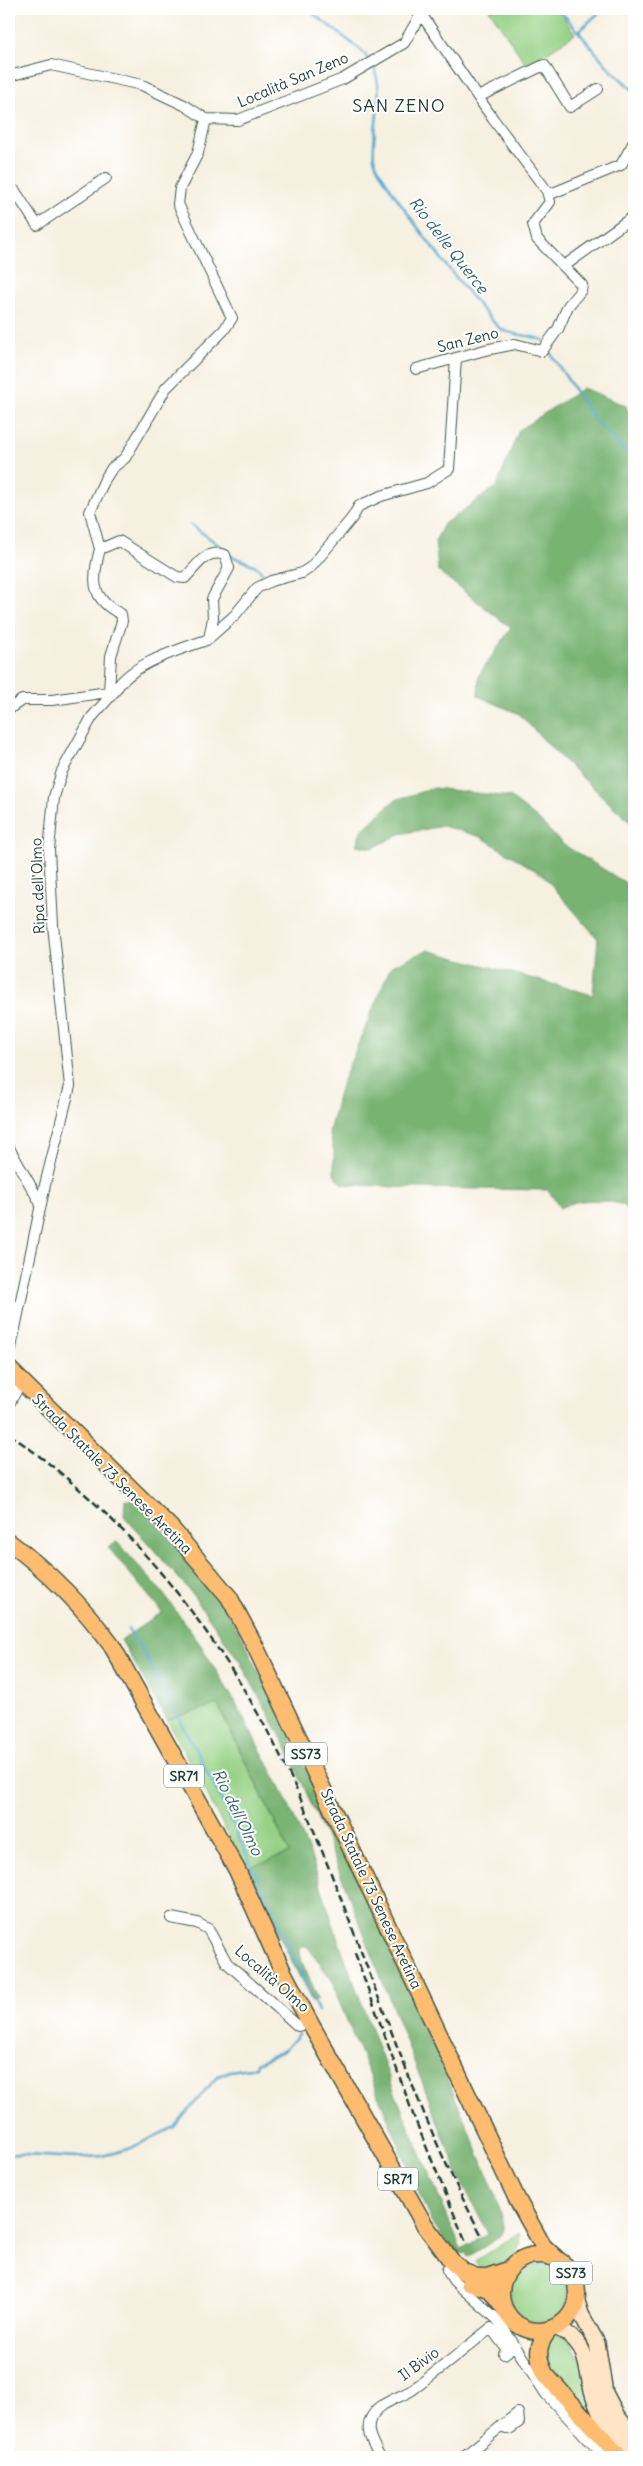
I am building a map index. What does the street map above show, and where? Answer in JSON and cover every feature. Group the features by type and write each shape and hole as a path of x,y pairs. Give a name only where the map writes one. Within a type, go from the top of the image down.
{"main road":[{"name":"Strada Statale 73 Senese Aretina","path":"9,1369 171,1528 229,1597 256,1648 517,2199 543,2246 573,2275 576,2286 576,2298"},
{"name":"SR71","path":"9,1542 56,1580 92,1617 112,1646 237,1870 283,1972 319,2040 424,2224 452,2263 464,2272 477,2277 496,2276 514,2265"},
{"name":"SR71","path":"319,2040 330,2072 417,2228 447,2270 460,2279 490,2289 502,2305"},
{"name":"Strada Statale 73 Senese Aretina","path":"502,2305 502,2287 514,2265 526,2252 528,2242 517,2199"},
{"name":"SS73","path":"514,2265 538,2255 557,2259"},
{"name":"SS73","path":"576,2298 570,2315 542,2339 539,2347 540,2363 545,2374 620,2457"},
{"path":"576,2298 581,2314 597,2343 605,2393 617,2416 634,2437"},
{"path":"502,2305 512,2320 519,2326 529,2330 553,2328 574,2338 587,2362 593,2395 604,2421 615,2436 634,2452"},
{"path":"519,2326 527,2342 532,2363 544,2383 607,2457"}],"street":[{"path":"422,12 478,97 548,195 622,165 634,142"},
{"name":"Località San Zeno","path":"206,119 238,120 343,79 404,43 422,12"},
{"path":"9,76 51,64 108,76 142,84 184,105 206,119 198,153 180,188 178,204 232,318 224,330 166,388 125,458 112,468 105,479 90,512 100,549 95,569 95,587 102,602 121,614 122,621 111,656 112,691 52,700 22,700 9,709"},
{"path":"478,97 544,65 570,107 598,89"},
{"path":"9,194 15,191 37,225 106,178"},
{"name":"San Zeno","path":"416,369 515,344 542,351 558,329 568,306 581,290 582,285 538,239 534,224 550,202 548,195"},
{"path":"564,266 634,216"},
{"path":"208,639 235,615 258,588 271,580 302,573 311,567 352,518 359,506 380,496 427,484 449,468 456,358"},
{"path":"100,549 119,541 177,577 185,578 208,554 216,552 225,555 229,568 212,599 213,618 208,639"},
{"name":"Ripa dell'Olmo","path":"9,1357 41,1204 70,1086 53,925 50,850 54,797 62,771 88,725 112,691 139,668 163,656 208,639"},
{"path":"9,1148 41,1204"},
{"path":"9,1404 21,1382"},
{"name":"Località Olmo","path":"171,1918 197,1923 208,1929 227,1963 298,2026 310,2023"},
{"path":"447,2270 459,2286 498,2320 546,2394 607,2457"},
{"name":"Il Bivio","path":"380,2457 370,2437 368,2426 378,2409 411,2391 491,2328 508,2351 504,2354"},
{"path":"463,2457 502,2425"}],"green space":[{"path":"489,9 558,9 575,34 527,66"},
{"path":"583,388 626,406 634,428 634,826 557,754 519,714 478,696 479,675 511,628 438,571 435,541 444,524 497,486 519,430"},
{"path":"434,788 510,797 539,820 564,845 634,888 634,1223 624,1205 592,1200 576,1202 560,1208 548,1190 412,1188 343,1184 334,1174 334,1151 329,1132 341,1085 391,966 427,950 593,995 598,939 543,875 481,837 443,826 400,834 373,848 356,845 361,831 395,800"},
{"path":"125,1500 135,1501 210,1584 242,1636 404,1974 495,2193 504,2230 501,2236 468,2257 466,2253 455,2254 431,2222 338,1999 334,1983 307,1946 300,1948 304,1967 318,1999 312,2002 246,1868 290,1853 218,1704 167,1720 121,1640 162,1612 108,1547 117,1542 162,1592 200,1644 232,1697 281,1788 311,1856 339,1942 393,2088 461,2249 488,2234 459,2176 329,1845 287,1748 240,1662 190,1591 124,1516"},
{"path":"217,1704 290,1854 246,1868 167,1720"},
{"path":"519,2233 520,2242 518,2249 509,2260 480,2271 476,2261"},
{"path":"533,2264 545,2264 560,2272 568,2287 568,2299 560,2314 545,2322 533,2322 518,2314 510,2299 510,2287 518,2272"},
{"path":"552,2335 568,2337 634,2457 628,2457 552,2374 543,2350"}],"waterway":[{"name":"Rio delle Querce","path":"307,9 361,50 369,60"},
{"path":"559,9 610,69 634,91"},
{"path":"579,31 603,9"},
{"name":"Rio delle Querce","path":"372,65 378,87 374,158 392,191 453,274 501,329 506,332 545,341"},
{"name":"Rio delle Querce","path":"547,348 593,418 634,461"},
{"path":"190,524 227,551"},
{"path":"229,555 256,566 263,574"},
{"name":"Rio dell'Olmo","path":"128,1629 141,1648 219,1794 318,2011"},
{"name":"Rio dell'Olmo","path":"9,2154 76,2158 102,2156 129,2149 174,2127 218,2076 230,2071 256,2067 257,2063 285,2050 299,2034"}],"railway":[{"path":"9,1434 52,1466 131,1539 200,1622 258,1713 301,1800 399,2052 437,2144 481,2234"},
{"path":"355,1953 414,2117 466,2243"}],"district":[{"name":"SAN ZENO","path":"399,106"}]}
